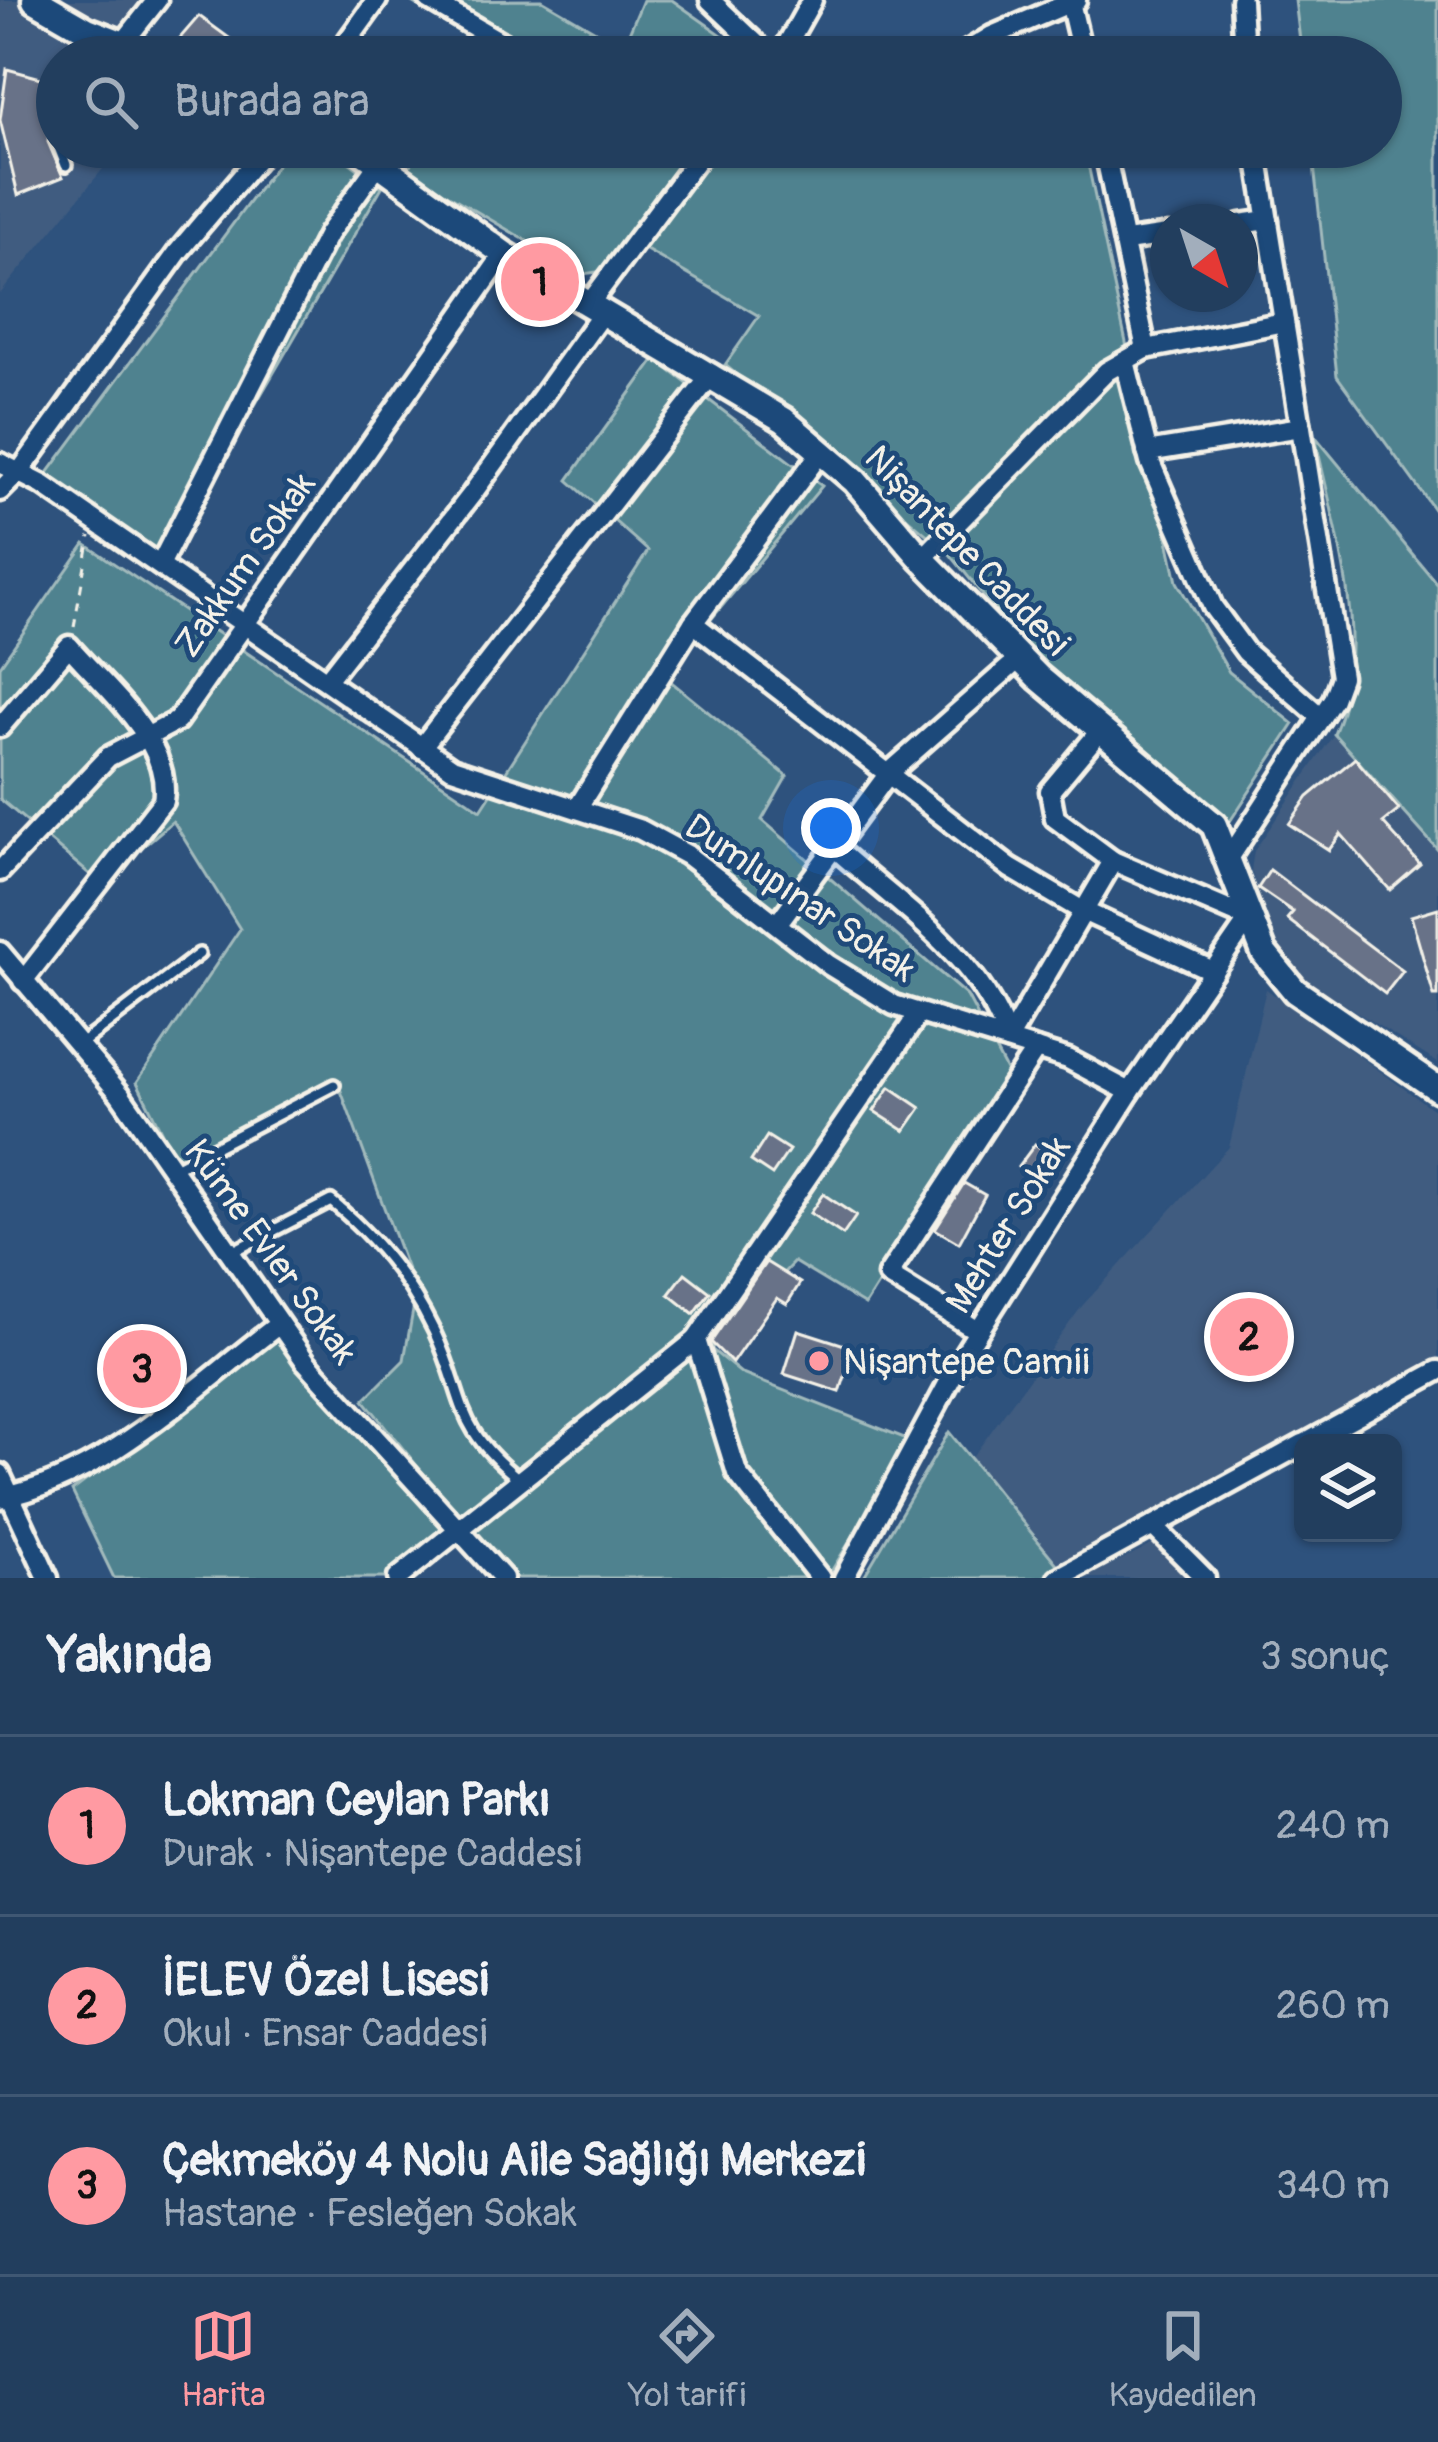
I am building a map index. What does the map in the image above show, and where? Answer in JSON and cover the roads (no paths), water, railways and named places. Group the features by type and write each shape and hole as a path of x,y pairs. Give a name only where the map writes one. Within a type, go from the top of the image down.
{"street":[{"path":"34,0 102,36"},
{"path":"129,36 157,0"},
{"path":"351,36 377,0"},
{"path":"429,0 490,36"},
{"path":"792,36 812,0"},
{"path":"1241,0 1243,36"},
{"path":"992,36 1073,1 1079,36"},
{"path":"718,2 750,36"},
{"path":"0,491 21,470 178,252 248,168"},
{"path":"160,565 328,234 375,168"},
{"name":"Nişantepe Caddesi","path":"386,168 504,254 784,420 856,481 922,559 1020,658 1214,825 1264,953 1294,991 1438,1089"},
{"path":"327,680 472,494 690,168"},
{"path":"1109,168 1146,349"},
{"path":"1228,860 1321,718 1341,677 1259,168"},
{"path":"1258,221 1268,220"},
{"path":"1126,241 1150,238"},
{"name":"Zakkum Sokak","path":"0,872 108,757 149,740 177,721 242,621 504,254"},
{"path":"922,559 1107,370 1146,349 1284,322"},
{"path":"1125,361 1147,452 1213,607 1246,652 1321,718"},
{"path":"421,748 712,374"},
{"path":"1147,452 1301,427"},
{"path":"578,807 693,623 821,452"},
{"name":"Dumlupınar Sokak","path":"0,463 21,470 452,768 641,830 687,855 830,965 918,1015 1069,1059 1130,1092"},
{"path":"693,623 1010,868 1083,911 1213,971"},
{"path":"0,727 69,646 149,740 166,782 163,801 23,981"},
{"path":"778,922 889,773 1020,658"},
{"path":"1100,731 1050,791 1049,805 1071,834 1113,861 1249,919"},
{"path":"834,848 971,970 995,1000 1007,1040"},
{"path":"1007,1040 1113,861"},
{"name":"Mehter Sokak","path":"844,1578 978,1331 1130,1092 1249,919"},
{"name":"Küme Evler Sokak","path":"0,952 119,1094 278,1325 503,1578"},
{"path":"398,1578 696,1340 918,1015"},
{"path":"978,1331 888,1276 1036,1048"},
{"path":"5,1497 71,1472 130,1437 278,1325"},
{"path":"696,1340 737,1473 820,1578"},
{"path":"1322,1434 1438,1371"},
{"path":"1058,1578 1294,1449"},
{"path":"0,1474 5,1497 48,1578"},
{"path":"1153,1526 1205,1578"}],"lane":[{"path":"83,36 87,30"},
{"path":"77,1046 199,954"},
{"path":"171,1170 334,1085"},
{"path":"228,1254 331,1201 394,1265 435,1332 470,1432 520,1480"}],"place":[{"name":"Lokman Ceylan Parkı","path":"540,282"},
{"name":"İELEV Özel Lisesi","path":"1249,1337"},
{"name":"Nişantepe Camii","path":"819,1361"},
{"name":"Çekmeköy 4 Nolu Aile Sağlığı Merkezi","path":"142,1369"}]}
